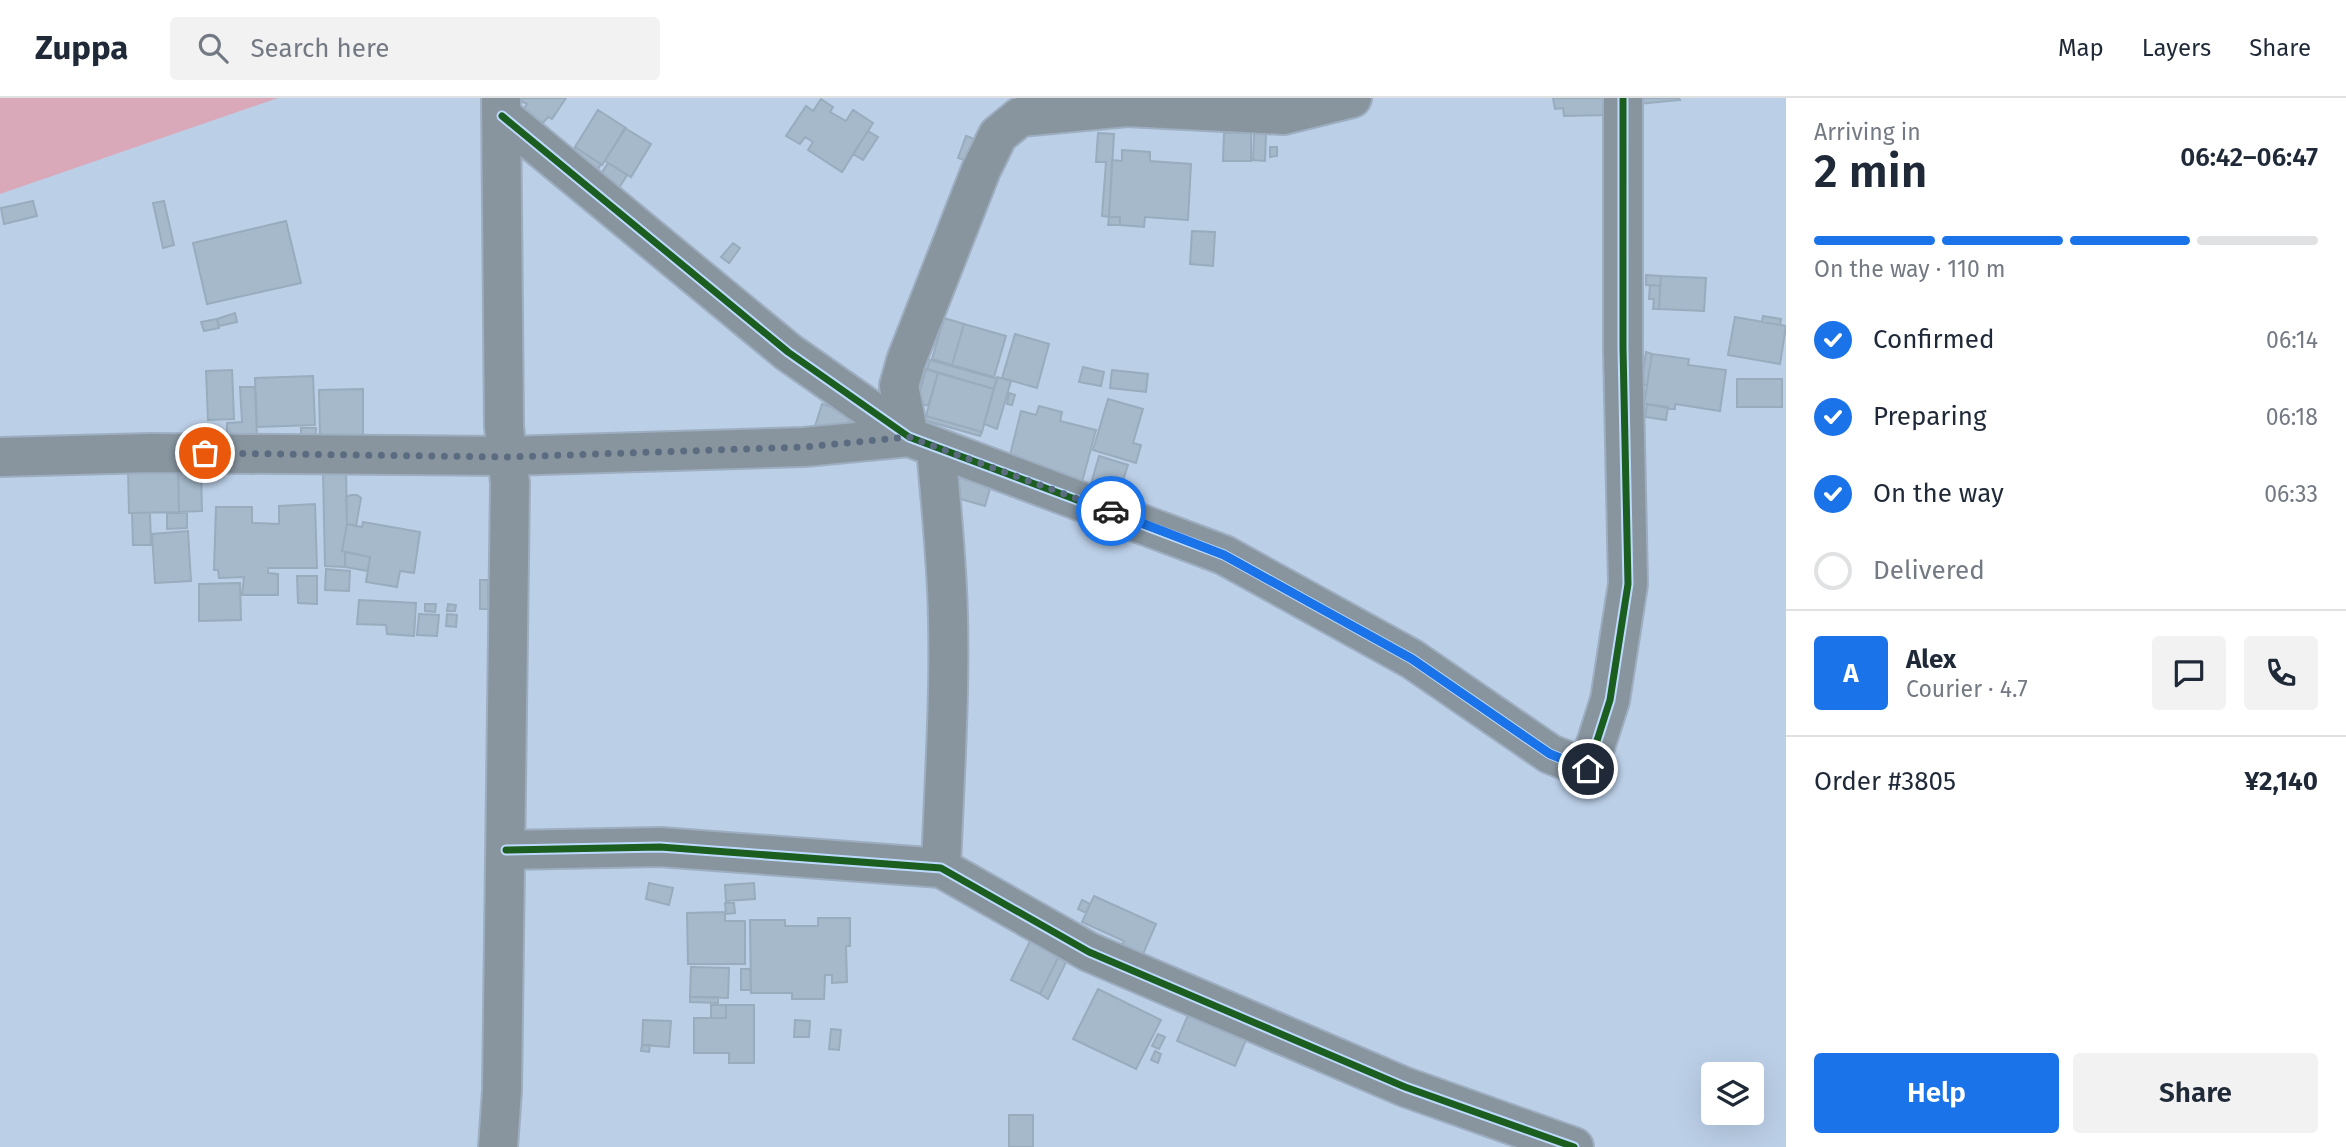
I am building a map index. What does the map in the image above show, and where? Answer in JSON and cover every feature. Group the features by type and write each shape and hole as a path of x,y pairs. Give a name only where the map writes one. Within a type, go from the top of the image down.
{"street":[{"path":"941,868 948,671 946,568 923,443 899,386 906,361 981,170 998,135 1020,117 1127,107 1283,115 1352,98"},
{"path":"502,107 788,352 923,443 1224,555 1412,659 1550,754 1588,769 1610,700 1628,584 1623,348 1623,98"},
{"path":"498,1147 502,1090 510,484 505,426 502,107"},
{"path":"0,457 150,453 508,457 923,443"},
{"path":"506,850 660,847 941,868 1089,952 1405,1087 1574,1147"}],"shaded area":[{"path":"0,98 278,98 0,194"}],"building":[{"path":"523,98 566,98 552,119 548,117 543,123 524,109 527,104 521,101"},
{"path":"1553,98 1606,98 1608,115 1564,116 1563,108 1555,109"},
{"path":"1638,98 1679,98 1680,100 1639,104"},
{"path":"821,99 833,107 830,112 846,121 853,110 873,123 842,172 808,150 813,142 805,137 800,144 786,136 806,106 813,111"},
{"path":"598,110 626,128 602,165 575,147"},
{"path":"625,128 651,144 631,177 605,161"},
{"path":"868,131 878,137 863,160 853,154"},
{"path":"1098,133 1114,134 1109,217 1102,216 1106,162 1096,162"},
{"path":"1224,133 1251,133 1251,161 1223,161"},
{"path":"1254,134 1266,134 1265,161 1253,160"},
{"path":"966,136 978,140 970,162 958,158"},
{"path":"575,147 601,164 597,171 573,151"},
{"path":"1270,147 1277,147 1277,156 1270,157"},
{"path":"1122,150 1150,152 1150,161 1191,164 1188,220 1145,217 1144,227 1120,225 1120,217 1109,217 1112,160 1122,161"},
{"path":"608,163 627,175 619,188 601,174"},
{"path":"33,201 37,216 4,224 1,208"},
{"path":"164,201 174,245 163,248 153,203"},
{"path":"1109,217 1120,217 1120,225 1108,225"},
{"path":"286,221 301,283 207,304 193,243"},
{"path":"1192,231 1215,232 1213,266 1190,264"},
{"path":"733,243 740,248 729,263 721,257"},
{"path":"1646,275 1661,276 1660,286 1646,285"},
{"path":"1661,276 1706,278 1704,311 1659,309"},
{"path":"1650,285 1660,286 1659,309 1653,309 1654,299 1649,299"},
{"path":"235,313 237,322 219,326 217,319"},
{"path":"1763,316 1781,319 1780,325 1762,322"},
{"path":"1735,317 1786,326 1780,364 1728,355"},
{"path":"944,318 964,324 952,365 932,359"},
{"path":"217,319 219,328 204,331 201,322"},
{"path":"964,324 1006,336 994,377 952,365"},
{"path":"1015,334 1049,344 1037,388 1002,378"},
{"path":"1646,352 1652,354 1647,385 1641,385"},
{"path":"1652,354 1689,359 1688,365 1726,370 1720,411 1675,404 1675,409 1644,404"},
{"path":"930,360 997,379 994,389 927,369"},
{"path":"1083,367 1104,372 1101,386 1079,382"},
{"path":"926,369 938,373 928,406 917,402"},
{"path":"232,370 234,419 208,420 206,371"},
{"path":"1112,370 1148,374 1146,392 1110,388"},
{"path":"938,373 994,389 982,432 926,416"},
{"path":"313,376 315,425 257,427 255,378"},
{"path":"997,377 1011,381 997,429 984,424"},
{"path":"1737,379 1782,379 1782,407 1737,407"},
{"path":"240,387 255,387 257,438 227,438 227,423 242,422"},
{"path":"363,389 363,437 320,438 319,390"},
{"path":"1009,393 1015,395 1012,405 1007,404"},
{"path":"1108,399 1143,409 1133,443 1141,445 1136,463 1093,450"},
{"path":"822,404 852,414 844,436 815,426"},
{"path":"1647,404 1668,407 1666,420 1645,417"},
{"path":"1039,406 1062,412 1060,421 1096,430 1082,482 1008,463 1021,411 1036,415"},
{"path":"926,416 982,432 980,436 924,420"},
{"path":"301,428 316,428 315,440 301,440"},
{"path":"1099,456 1128,465 1117,499 1089,491"},
{"path":"178,467 179,512 129,513 128,468"},
{"path":"962,469 993,478 985,506 954,497"},
{"path":"178,471 201,471 202,511 179,512"},
{"path":"323,471 346,471 347,524 342,551 345,552 345,567 325,566"},
{"path":"351,495 361,498 356,526 347,524 346,497"},
{"path":"315,504 317,568 268,568 268,573 278,574 278,595 242,595 244,577 219,578 218,570 214,570 216,507 252,507 252,523 279,524 279,506"},
{"path":"132,513 150,513 151,545 133,545"},
{"path":"167,513 187,513 187,528 167,529"},
{"path":"363,522 420,532 414,573 400,571 397,587 366,582 370,557 342,551 347,524 362,527"},
{"path":"188,531 191,581 155,583 152,534"},
{"path":"345,552 370,557 368,571 345,567"},
{"path":"326,569 350,571 349,591 325,590"},
{"path":"297,576 317,576 317,604 298,603"},
{"path":"480,580 488,580 488,609 480,609"},
{"path":"240,583 241,620 199,621 199,584"},
{"path":"359,600 416,603 414,636 387,634 386,625 357,624"},
{"path":"425,604 436,604 435,612 425,611"},
{"path":"448,604 456,605 455,611 447,611"},
{"path":"419,614 439,615 437,636 417,635"},
{"path":"447,614 457,615 456,627 446,626"},
{"path":"649,883 673,888 669,905 646,899"},
{"path":"754,883 755,899 726,901 725,885"},
{"path":"1094,896 1156,924 1143,954 1122,945 1124,941 1082,922"},
{"path":"1082,900 1090,904 1086,913 1078,909"},
{"path":"725,903 734,903 735,913 726,914"},
{"path":"725,912 725,921 745,921 745,964 688,964 687,913"},
{"path":"818,918 850,918 850,946 846,946 847,982 832,983 832,975 825,975 824,999 792,999 792,993 751,993 750,920 785,920 785,926 818,926"},
{"path":"1032,937 1061,952 1040,994 1011,980"},
{"path":"1062,950 1070,954 1048,999 1040,994"},
{"path":"691,967 729,968 728,998 690,997"},
{"path":"741,969 750,969 751,990 741,990"},
{"path":"1098,989 1161,1020 1136,1069 1073,1039"},
{"path":"690,997 718,997 718,1003 690,1002"},
{"path":"711,1005 726,1005 726,1018 711,1018"},
{"path":"726,1005 754,1005 754,1063 729,1063 729,1053 694,1053 694,1018 726,1018"},
{"path":"1188,1015 1246,1040 1235,1066 1177,1041"},
{"path":"643,1020 671,1021 669,1047 642,1045"},
{"path":"795,1020 810,1021 809,1037 794,1037"},
{"path":"831,1029 841,1030 839,1050 829,1049"},
{"path":"1158,1034 1165,1037 1159,1049 1152,1046"},
{"path":"642,1045 650,1045 649,1052 641,1051"},
{"path":"1155,1051 1161,1054 1158,1063 1151,1060"},
{"path":"1009,1115 1033,1115 1033,1147 1009,1147"}],"cycle path":[{"path":"502,116 788,352 909,437 1224,555 1412,659 1550,754 1588,769 1610,700 1628,584 1623,348 1623,98"},
{"path":"506,850 660,847 941,868 1089,952 1405,1087 1574,1147"}],"way so far":[{"path":"205,453 508,457 804,447 909,437 1111,511"}],"route":[{"path":"1111,511 1224,555 1412,659 1550,754 1588,769"}]}
